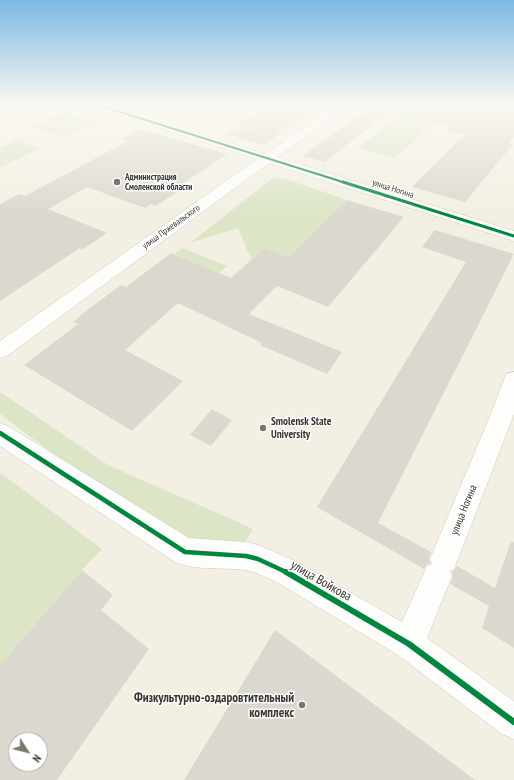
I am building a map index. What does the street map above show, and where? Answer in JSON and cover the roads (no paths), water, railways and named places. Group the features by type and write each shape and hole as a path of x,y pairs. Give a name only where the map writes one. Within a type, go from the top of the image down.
{"street":[{"name":"улица Ногина","path":"212,141 266,159 366,188 514,236"},
{"name":"улица Пржевальского","path":"0,352 291,141"},
{"name":"улица Ногина","path":"409,644 441,568 508,420 514,380"},
{"name":"улица Войкова","path":"0,433 185,552 246,556 258,559 285,571 409,644 514,722"}],"place":[{"name":"Администрация Смоленской области","path":"117,182"},
{"name":"Smolensk State University","path":"263,428"},
{"name":"Физкультурно-оздаровтительный комплекс","path":"302,705"}]}
